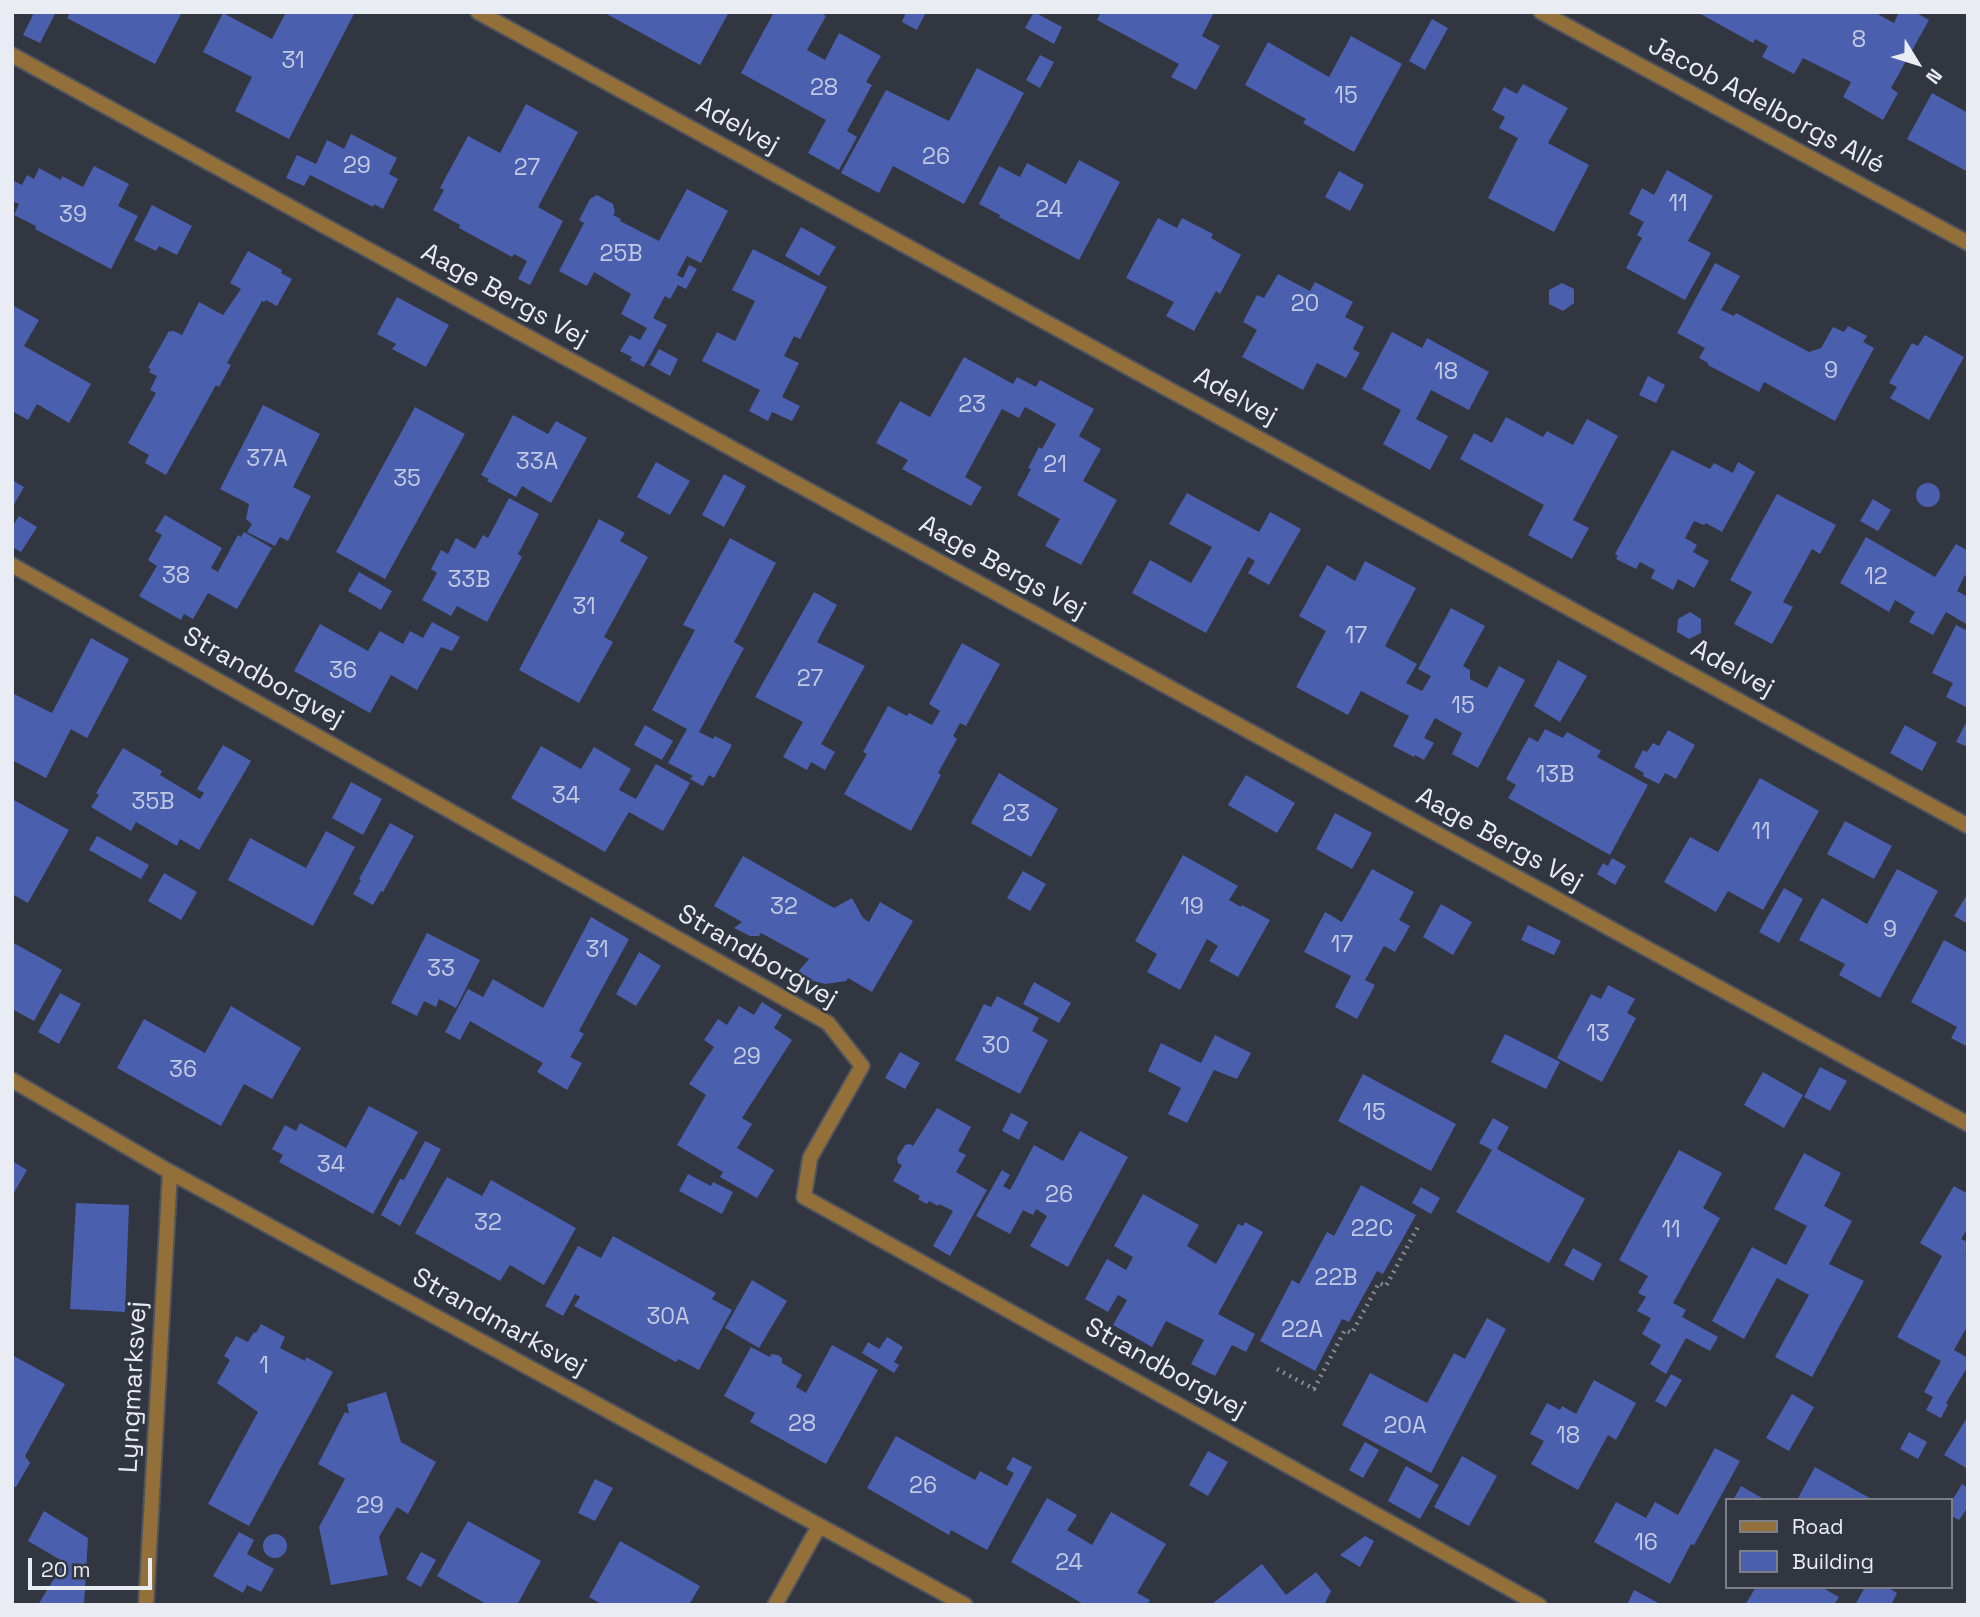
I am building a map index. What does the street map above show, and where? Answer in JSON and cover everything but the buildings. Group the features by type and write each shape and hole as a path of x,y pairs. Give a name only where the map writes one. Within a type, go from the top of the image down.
{"street":[{"name":"Adelvej","path":"478,12 1968,826"},
{"name":"Jacob Adelborgs Allé","path":"1541,12 1968,243"},
{"name":"Aage Bergs Vej","path":"12,55 1968,1124"},
{"name":"Strandborgvej","path":"12,565 828,1023 862,1066 810,1158 803,1197 1539,1605"},
{"name":"Strandmarksvej","path":"12,1080 170,1172 965,1605"},
{"name":"Lyngmarksvej","path":"146,1605 170,1172"},
{"path":"775,1605 819,1525"}],"path":[{"path":"1277,1369 1314,1389 1345,1330 1352,1333 1379,1283 1385,1286 1419,1224"}]}
